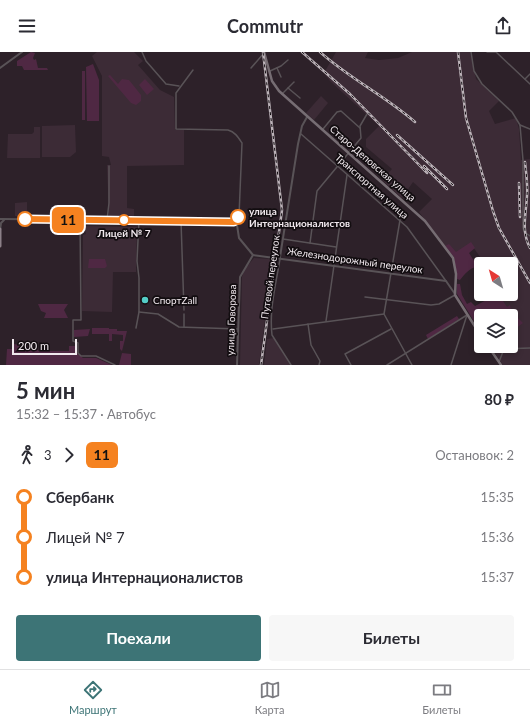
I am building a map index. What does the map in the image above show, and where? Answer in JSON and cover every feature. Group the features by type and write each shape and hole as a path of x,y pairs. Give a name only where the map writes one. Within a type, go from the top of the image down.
{"main road":[{"name":"Старо-Деповская улица","path":"264,52 273,83 282,94 425,221 453,258 456,274 455,295"},
{"path":"0,229 0,246"},
{"name":"Транспортная улица","path":"455,295 474,326"},
{"path":"492,353 498,363 501,365"}],"street":[{"path":"0,68 22,52"},
{"path":"142,52 146,61 166,84 178,85 180,87"},
{"path":"251,68 264,52"},
{"path":"471,52 477,78 512,112 520,125 523,160 523,227 524,232 530,236"},
{"path":"487,52 497,52 530,84"},
{"path":"270,71 288,60"},
{"path":"277,68 281,77"},
{"path":"0,219 181,220 234,222 240,216 242,143 236,134 228,130 176,129 176,93 193,70"},
{"path":"525,79 530,74"},
{"path":"282,94 294,82"},
{"path":"288,88 300,98"},
{"path":"322,130 337,112 341,111 360,128"},
{"path":"310,243 317,191 361,138 360,128 366,114"},
{"name":"Путевой переулок","path":"291,365 272,335 271,320 300,134 307,117"},
{"path":"520,125 530,129"},
{"name":"Транспортная улица","path":"300,134 400,220 412,233 455,295"},
{"path":"107,220 109,203 109,166"},
{"path":"326,321 347,174"},
{"path":"0,229 1,223 5,219"},
{"path":"80,220 81,320 73,320 73,341 78,344 78,353 81,356 96,356 115,365"},
{"path":"136,328 139,312 139,278 137,261 138,220"},
{"path":"181,220 184,310"},
{"path":"400,220 384,314 412,365"},
{"path":"234,222 237,225 239,238 253,255"},
{"path":"283,239 337,247"},
{"name":"Железнодорожный переулок","path":"253,255 280,257 446,281"},
{"name":"улица Говорова","path":"238,365 240,277 253,255"},
{"path":"364,297 431,306 439,304 455,295"},
{"path":"139,312 158,314 173,325 184,327 238,329"},
{"path":"184,314 184,327"},
{"path":"272,329 384,314"},
{"path":"387,365 467,315"},
{"path":"451,365 467,315"},
{"path":"308,324 311,345 320,361 319,365"},
{"path":"350,365 345,354 391,329"},
{"path":"498,363 504,349 530,348"}],"shaded area":[{"path":"31,52 35,53 33,58 34,60 36,59 38,68 47,68 48,70 24,70 22,66 17,66 17,61"},
{"path":"97,52 134,52 143,61 138,65 160,90 174,97 175,130 184,130 184,165 127,166 127,208 134,209 134,217 109,217 107,165 111,165 109,157 102,156 102,76 92,56"},
{"path":"336,52 368,52 365,58 379,60 398,58 412,52 470,52 476,79 499,101 489,111 495,124 516,118 519,129 521,160 530,159 530,365 503,365 495,353 518,353 518,309 476,309 487,301 518,301 518,257 480,257 471,244 453,257 419,212 432,199 413,182 402,198 382,180 392,169 366,147 366,139 379,126 330,81 324,73"},
{"path":"93,64 99,80 99,121 87,121 86,67"},
{"path":"82,71 85,71 85,120 82,120"},
{"path":"110,75 118,84 122,79 129,80 141,95 141,101 136,105 131,103 108,76"},
{"path":"145,79 154,89 147,95 139,85"},
{"path":"321,96 328,103 314,120 306,113"},
{"path":"75,125 76,152 70,157 42,157 42,126"},
{"path":"34,127 40,127 40,158 7,158 8,134 32,134 34,132"},
{"path":"27,202 27,216 15,216 15,203"},
{"name":"Лицей № 7","path":"84,226 137,227 136,272 113,272 112,312 82,311 83,235 86,234"},
{"path":"471,242 475,248 469,253 474,261 474,268 467,272 460,280 457,279 454,257 445,246 449,244 456,252"},
{"path":"254,258 273,259 259,365 240,365 242,277 244,270"},
{"path":"89,259 105,259 107,266 105,268 88,268"},
{"path":"457,284 460,284 462,295 467,304 471,302 475,306 484,301 503,301 507,307 510,305 511,309 474,309 474,321 457,294"},
{"path":"38,304 68,304 64,310 68,318 44,318 46,313 41,311"},
{"path":"474,310 474,322 469,314"},
{"path":"457,316 459,319 428,339 426,335"},
{"path":"518,318 523,323 518,327"},
{"path":"92,328 109,328 117,329 117,331 127,331 122,351 120,349 120,341 123,341 123,335 112,334 112,341 109,341 109,334 92,334"},
{"path":"90,329 88,336 74,337 74,330"},
{"path":"274,338 290,365 264,365 267,339"},
{"path":"14,344 37,348 38,351 69,351 69,346 77,346 77,353 83,358 96,358 112,365 6,365 7,349 14,349"},
{"path":"122,353 131,354 131,365 119,365"}],"railway":[{"path":"261,365 282,210 263,52"},
{"path":"302,52 350,94 427,173"},
{"path":"320,52 415,122"},
{"path":"458,52 466,118 493,211 499,228 530,283"},
{"path":"397,135 453,185"},
{"path":"525,162 527,179 525,229 527,242 530,248"},
{"path":"424,166 447,189"},
{"path":"519,183 520,217"}],"bus line":[{"name":"11","path":"25,219 181,220 234,222 238,217"}],"place":[{"name":"улица Интернационалистов","path":"238,217"},
{"name":"Лицей № 7","path":"124,220"},
{"name":"СпортZall","path":"145,300"}]}
